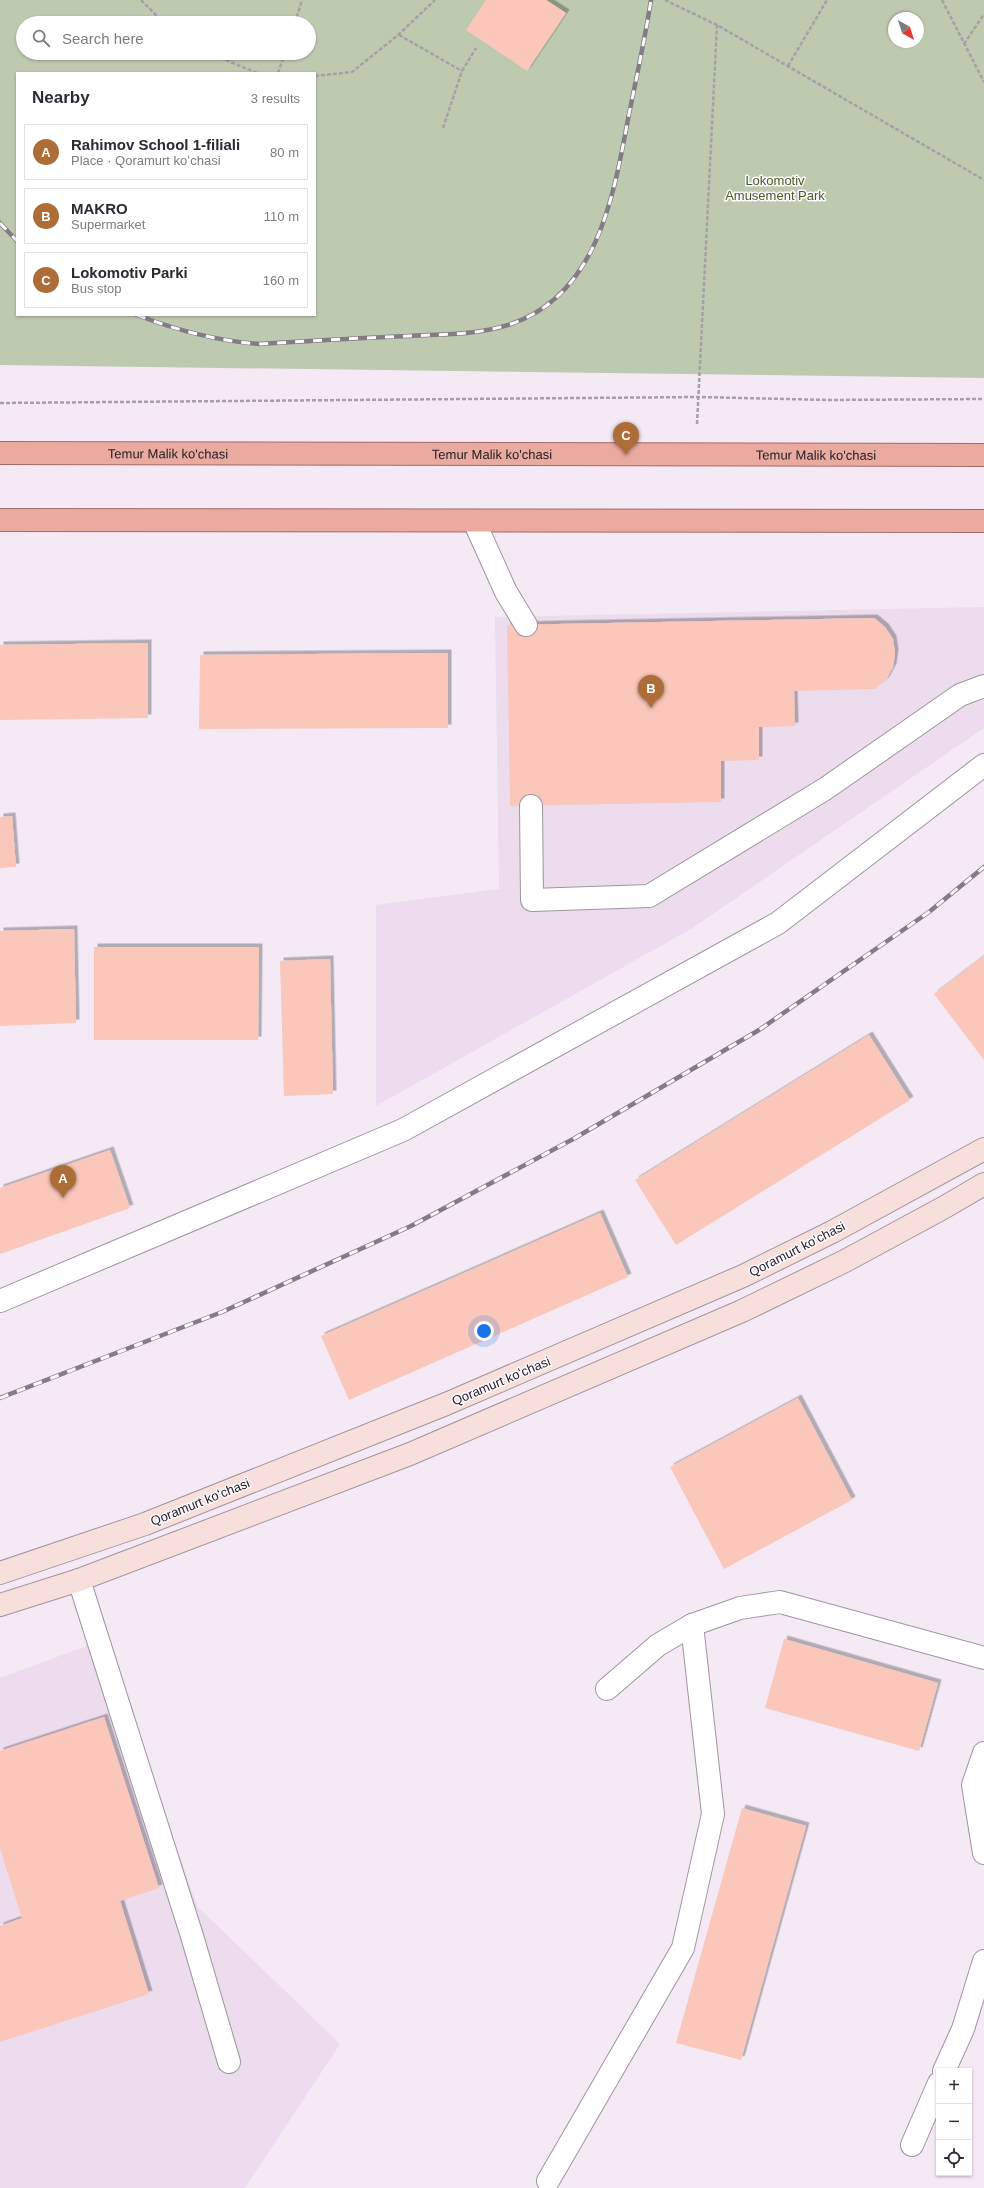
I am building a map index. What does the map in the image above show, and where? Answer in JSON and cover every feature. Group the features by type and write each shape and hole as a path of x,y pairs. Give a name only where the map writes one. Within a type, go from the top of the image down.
{"highway":[{"name":"Temur Malik ko'chasi","path":"0,453 984,455"},
{"path":"0,520 984,521"}],"main road":[{"name":"Qoramurt koʻchasi","path":"0,1573 145,1524 461,1398 743,1276 832,1232 984,1149"},
{"path":"0,1605 79,1580 410,1454 742,1311 845,1261 984,1184"}],"street":[{"path":"474,521 506,592 526,625"},
{"path":"531,806 532,900 649,896 825,789 960,695 984,686"},
{"path":"0,1301 403,1130 778,923 984,764"},
{"path":"79,1580 192,1936 229,2062"},
{"path":"607,1689 658,1645 692,1625 740,1608 780,1602 984,1658"},
{"path":"548,2181 683,1948 713,1814 692,1625"},
{"path":"984,1753 974,1785 984,1853"},
{"path":"945,2068 963,2029 984,1961"},
{"path":"912,2145 936,2090"}],"path":[{"path":"141,0 157,16"},
{"path":"297,16 302,0"},
{"path":"316,76 352,72 398,35 436,0"},
{"path":"665,0 717,25 984,180"},
{"path":"788,66 827,0"},
{"path":"942,0 984,82"},
{"path":"964,44 984,14"},
{"path":"696,455 717,25"},
{"path":"398,35 462,71"},
{"path":"443,128 462,71 476,48"},
{"path":"226,60 255,72"},
{"path":"278,72 282,60"},
{"path":"0,402 698,397 830,400 984,399"}],"shaded area":[{"path":"984,607 984,728 691,929 376,1106 376,905 499,889 495,617"},
{"path":"105,1639 197,1906 340,2044 245,2188 0,2188 0,1678"}],"green space":[{"name":"Lokomotiv Amusement Park","path":"0,0 984,0 984,378 0,365"}],"building":[{"path":"486,0 546,0 566,13 527,71 466,30"},
{"path":"874,618 885,627 893,639 895,653 893,667 886,680 875,689 794,691 795,726 759,727 759,760 721,761 721,802 510,806 507,625"},
{"path":"148,643 148,718 0,720 0,645"},
{"path":"448,653 448,728 199,729 200,655"},
{"path":"12,816 16,867 0,868 0,817"},
{"path":"74,929 76,1023 0,1026 0,931"},
{"path":"94,947 259,947 258,1040 94,1040"},
{"path":"984,956 984,1060 934,994"},
{"path":"330,959 333,1094 284,1096 280,961"},
{"path":"869,1035 910,1100 676,1245 635,1180"},
{"path":"110,1150 130,1208 0,1254 0,1188"},
{"path":"600,1213 628,1277 349,1400 321,1336"},
{"path":"798,1398 852,1500 724,1569 670,1467"},
{"path":"784,1639 938,1683 919,1751 765,1708"},
{"path":"104,1717 159,1888 120,1901 149,1994 0,2042 0,1926 22,1918 0,1849 0,1751"},
{"path":"742,1808 806,1826 741,2060 676,2043"}],"railway":[{"path":"140,316 197,334 243,343 259,344 473,332 499,328 541,310 564,290 583,265 597,237 608,207 617,176 644,43 651,0"},
{"path":"0,223 16,240"},
{"path":"0,1398 222,1312 411,1226 575,1138 759,1030 929,912 984,867"}],"place":[{"name":"Lokomotiv Parki","path":"626,455"},
{"name":"MAKRO","path":"651,708"},
{"name":"Rahimov School 1-filiali","path":"63,1198"}]}
